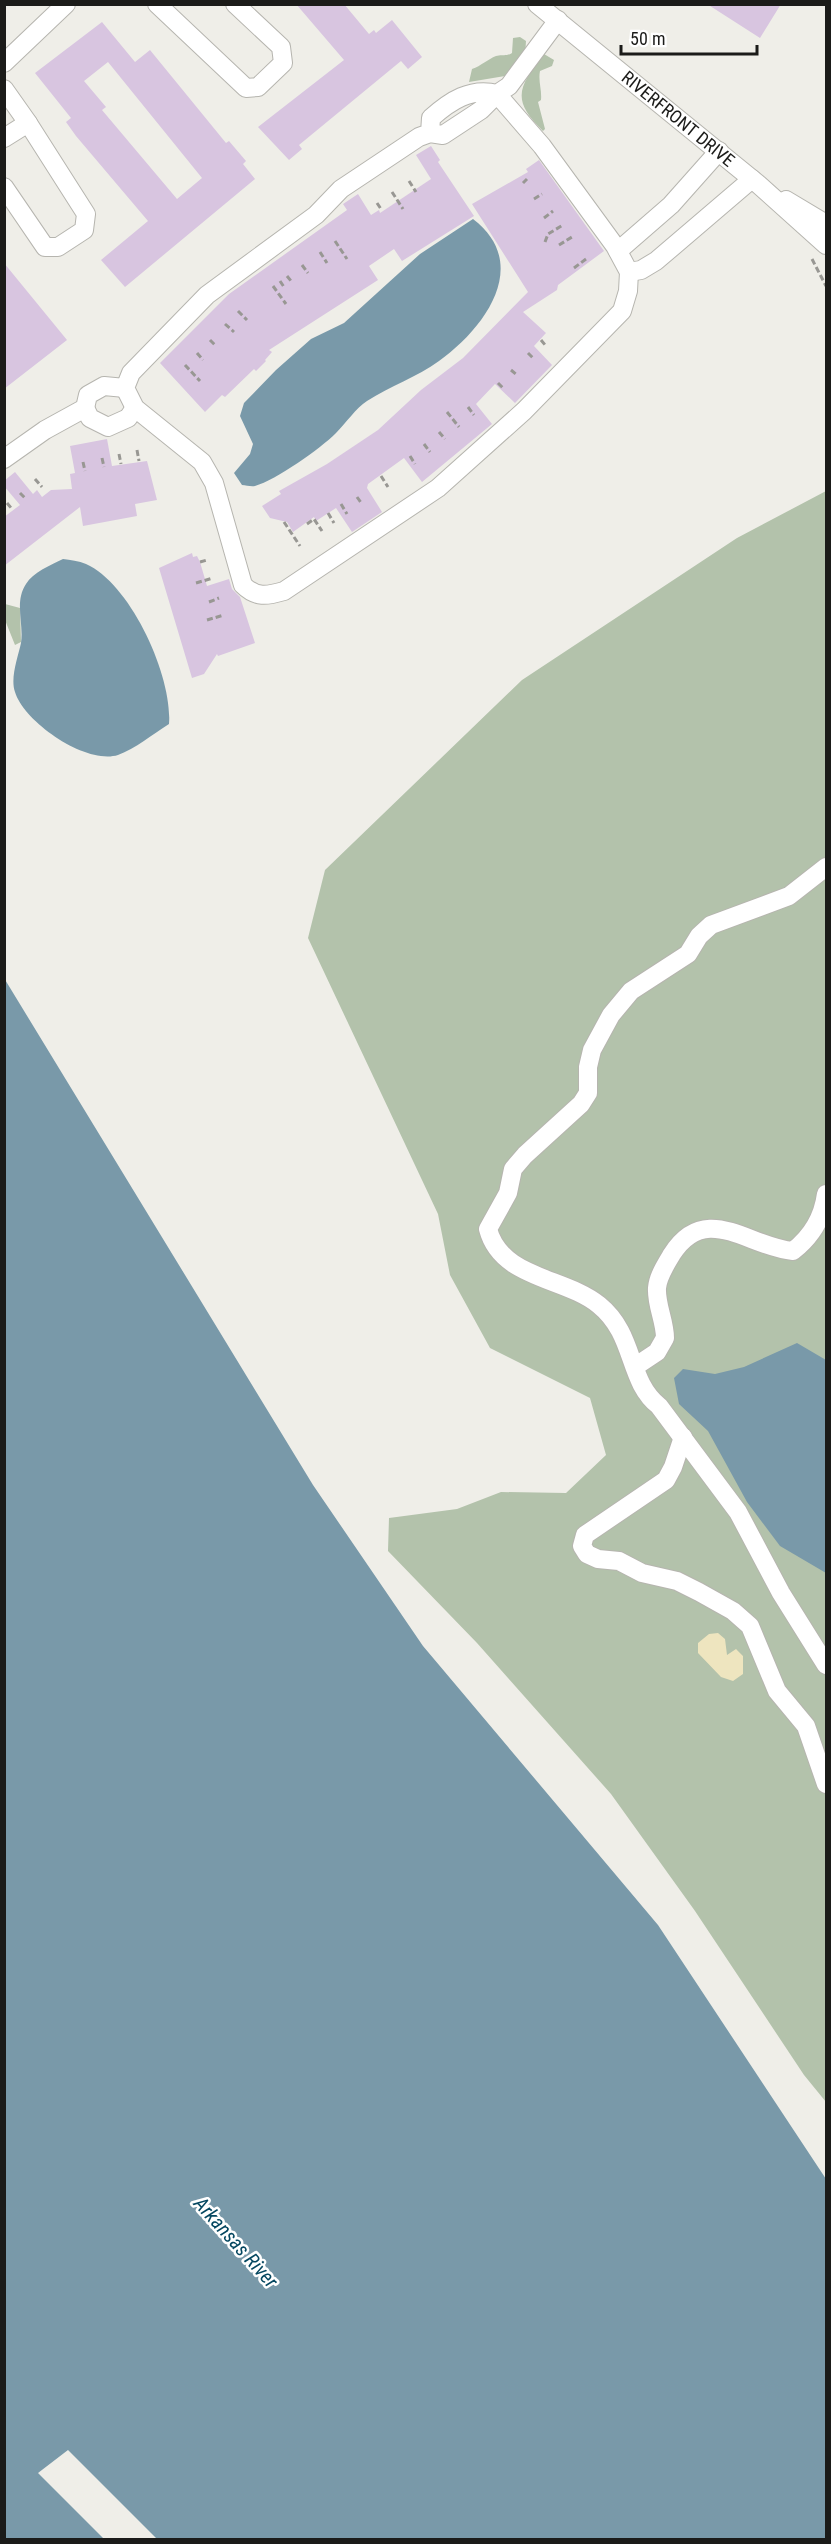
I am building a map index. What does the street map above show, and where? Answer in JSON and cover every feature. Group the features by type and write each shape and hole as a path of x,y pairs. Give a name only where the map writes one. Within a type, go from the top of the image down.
{"street":[{"path":"4,63 66,4"},
{"path":"157,4 246,88 258,87 284,63 281,47 235,4"},
{"name":"RIVERFRONT DRIVE","path":"536,6 558,20 719,152 826,245"},
{"path":"497,94 516,78 558,20"},
{"path":"4,89 86,214 84,230 58,247 45,247 4,187"},
{"path":"476,90 497,94 542,146 618,251 629,272 628,291 622,311 524,411 420,501 284,591 267,596 251,593 243,585 214,483 202,462 135,408 125,388 132,373 207,295 316,215 341,189 430,133 431,118 476,90"},
{"path":"4,138 28,123"},
{"path":"618,251 671,205 719,152"},
{"path":"629,272 641,270 656,261 694,228 755,182"},
{"name":"RIVERFRONT DRIVE","path":"755,182 826,224"},
{"path":"671,205 694,228"},
{"path":"125,388 104,386 88,395 85,408 90,418 108,427 128,418 135,408"},
{"path":"4,459 45,430 85,408"},
{"path":"826,867 789,896 711,925 699,936 688,954 631,991 611,1015 592,1050 588,1067 588,1093 585,1099 573,1114 525,1155 513,1169 508,1193 488,1229 491,1240 510,1261 532,1275 598,1304 616,1322 636,1365 639,1383 647,1397 659,1406 738,1512 781,1593 826,1665"},
{"path":"636,1365 657,1352 665,1338 657,1287 665,1265 681,1240 698,1229 714,1229 745,1235 782,1250 793,1251 803,1243 820,1218 826,1194"},
{"path":"683,1437 666,1480 585,1535 582,1545 587,1554 598,1559 618,1561 642,1573 677,1581 733,1611 750,1626 777,1691 806,1726 816,1762 826,1784"}],"path":[{"path":"523,183 527,179"},
{"path":"409,181 416,192"},
{"path":"392,192 403,209"},
{"path":"534,199 542,194"},
{"path":"377,203 381,209"},
{"path":"543,218 553,211"},
{"path":"545,242 548,234 563,225"},
{"path":"559,245 572,237"},
{"path":"335,241 347,260"},
{"path":"320,252 327,263"},
{"path":"574,268 586,259"},
{"path":"302,265 308,273"},
{"path":"821,273 824,266"},
{"path":"287,276 291,281"},
{"path":"280,281 284,286"},
{"path":"273,286 286,304"},
{"path":"238,311 247,320"},
{"path":"225,324 234,332"},
{"path":"210,340 216,346"},
{"path":"541,340 546,346"},
{"path":"197,353 203,360"},
{"path":"528,353 534,358"},
{"path":"184,365 200,381"},
{"path":"512,370 517,375"},
{"path":"498,383 504,389"},
{"path":"468,407 474,415"},
{"path":"447,412 459,428"},
{"path":"439,432 445,439"},
{"path":"424,444 430,452"},
{"path":"137,450 139,461"},
{"path":"119,454 121,464"},
{"path":"410,456 416,464"},
{"path":"102,458 104,467"},
{"path":"83,462 86,471"},
{"path":"381,476 388,487"},
{"path":"35,479 42,487"},
{"path":"20,493 25,498"},
{"path":"357,496 362,504"},
{"path":"7,503 12,509"},
{"path":"341,504 347,514"},
{"path":"328,513 334,523"},
{"path":"307,524 314,519 322,531"},
{"path":"284,522 300,546"},
{"path":"200,562 207,560"},
{"path":"196,583 213,578"},
{"path":"209,602 219,598"},
{"path":"207,620 224,615"}],"green space":[{"path":"520,37 526,41 525,56 513,65 505,76 469,82 472,69 496,56 512,53 513,38"},
{"path":"544,54 554,60 552,66 540,71 541,100 538,102 545,129 543,131 526,111 522,102 522,93 528,76"},
{"path":"826,491 826,2102 804,2075 695,1911 611,1794 477,1643 388,1551 389,1518 457,1509 501,1492 566,1493 606,1455 590,1398 490,1348 450,1275 438,1214 308,938 325,870 522,680 737,538"},
{"path":"5,604 20,608 21,642 15,645 5,620"}],"sand":[{"path":"718,1633 725,1639 727,1655 736,1649 743,1656 743,1674 733,1681 721,1677 698,1653 698,1643 709,1634"}],"water":[{"path":"473,219 490,237 499,256 500,275 495,294 486,313 472,331 431,367 363,404 329,440 309,455 264,483 253,486 242,485 234,473 250,454 253,444 240,416 244,403 311,339 344,323 420,254"},
{"path":"63,559 86,564 103,575 119,591 146,634 164,682 169,724 118,755 90,754 58,738 30,716 15,692 13,680 22,635 20,605 22,591 33,576"},
{"name":"Arkansas River","path":"4,978 313,1485 423,1646 658,1925 826,2179 826,2539 157,2539 68,2450 38,2473 104,2539 5,2539"},
{"path":"797,1343 826,1360 826,1573 780,1546 747,1502 708,1431 679,1404 674,1378 683,1369 715,1374 744,1367"}],"building":[{"path":"296,4 344,4 369,34 374,30 376,33 392,20 422,57 408,69 401,61 299,145 302,149 289,160 258,127 344,60"},
{"path":"707,4 781,4 760,38"},
{"path":"102,22 135,62 150,50 226,143 229,141 246,161 243,164 255,179 125,287 101,260 148,221 76,136 66,122 71,118 35,73","holes":["108,62 202,178 177,199 102,110 106,107 84,81"]},
{"path":"431,146 440,160 438,162 474,216 402,261 394,249 369,266 378,280 269,350 272,352 256,371 254,369 225,397 222,395 205,412 160,363 229,294 347,210 343,204 358,194 371,215 379,210 380,213 431,179 416,155"},
{"path":"539,160 604,251 558,285 557,290 523,312 546,333 534,346 552,365 515,403 495,384 476,404 492,424 422,482 404,458 368,484 367,488 382,512 352,532 336,508 316,521 314,517 293,532 287,522 270,518 262,506 281,494 279,491 327,464 378,430 421,390 463,358 528,292 472,204 528,172 526,169"},
{"path":"4,263 67,340 4,389"},
{"path":"107,439 112,466 147,461 157,500 135,504 137,516 83,526 80,507 4,566 4,517 20,505 4,486 4,481 15,472 33,494 37,490 42,497 51,490 72,489 70,474 75,473 70,446"},
{"path":"192,553 193,557 197,556 200,562 207,586 229,579 232,589 240,597 255,643 218,656 217,654 204,674 192,678 159,568"}]}
